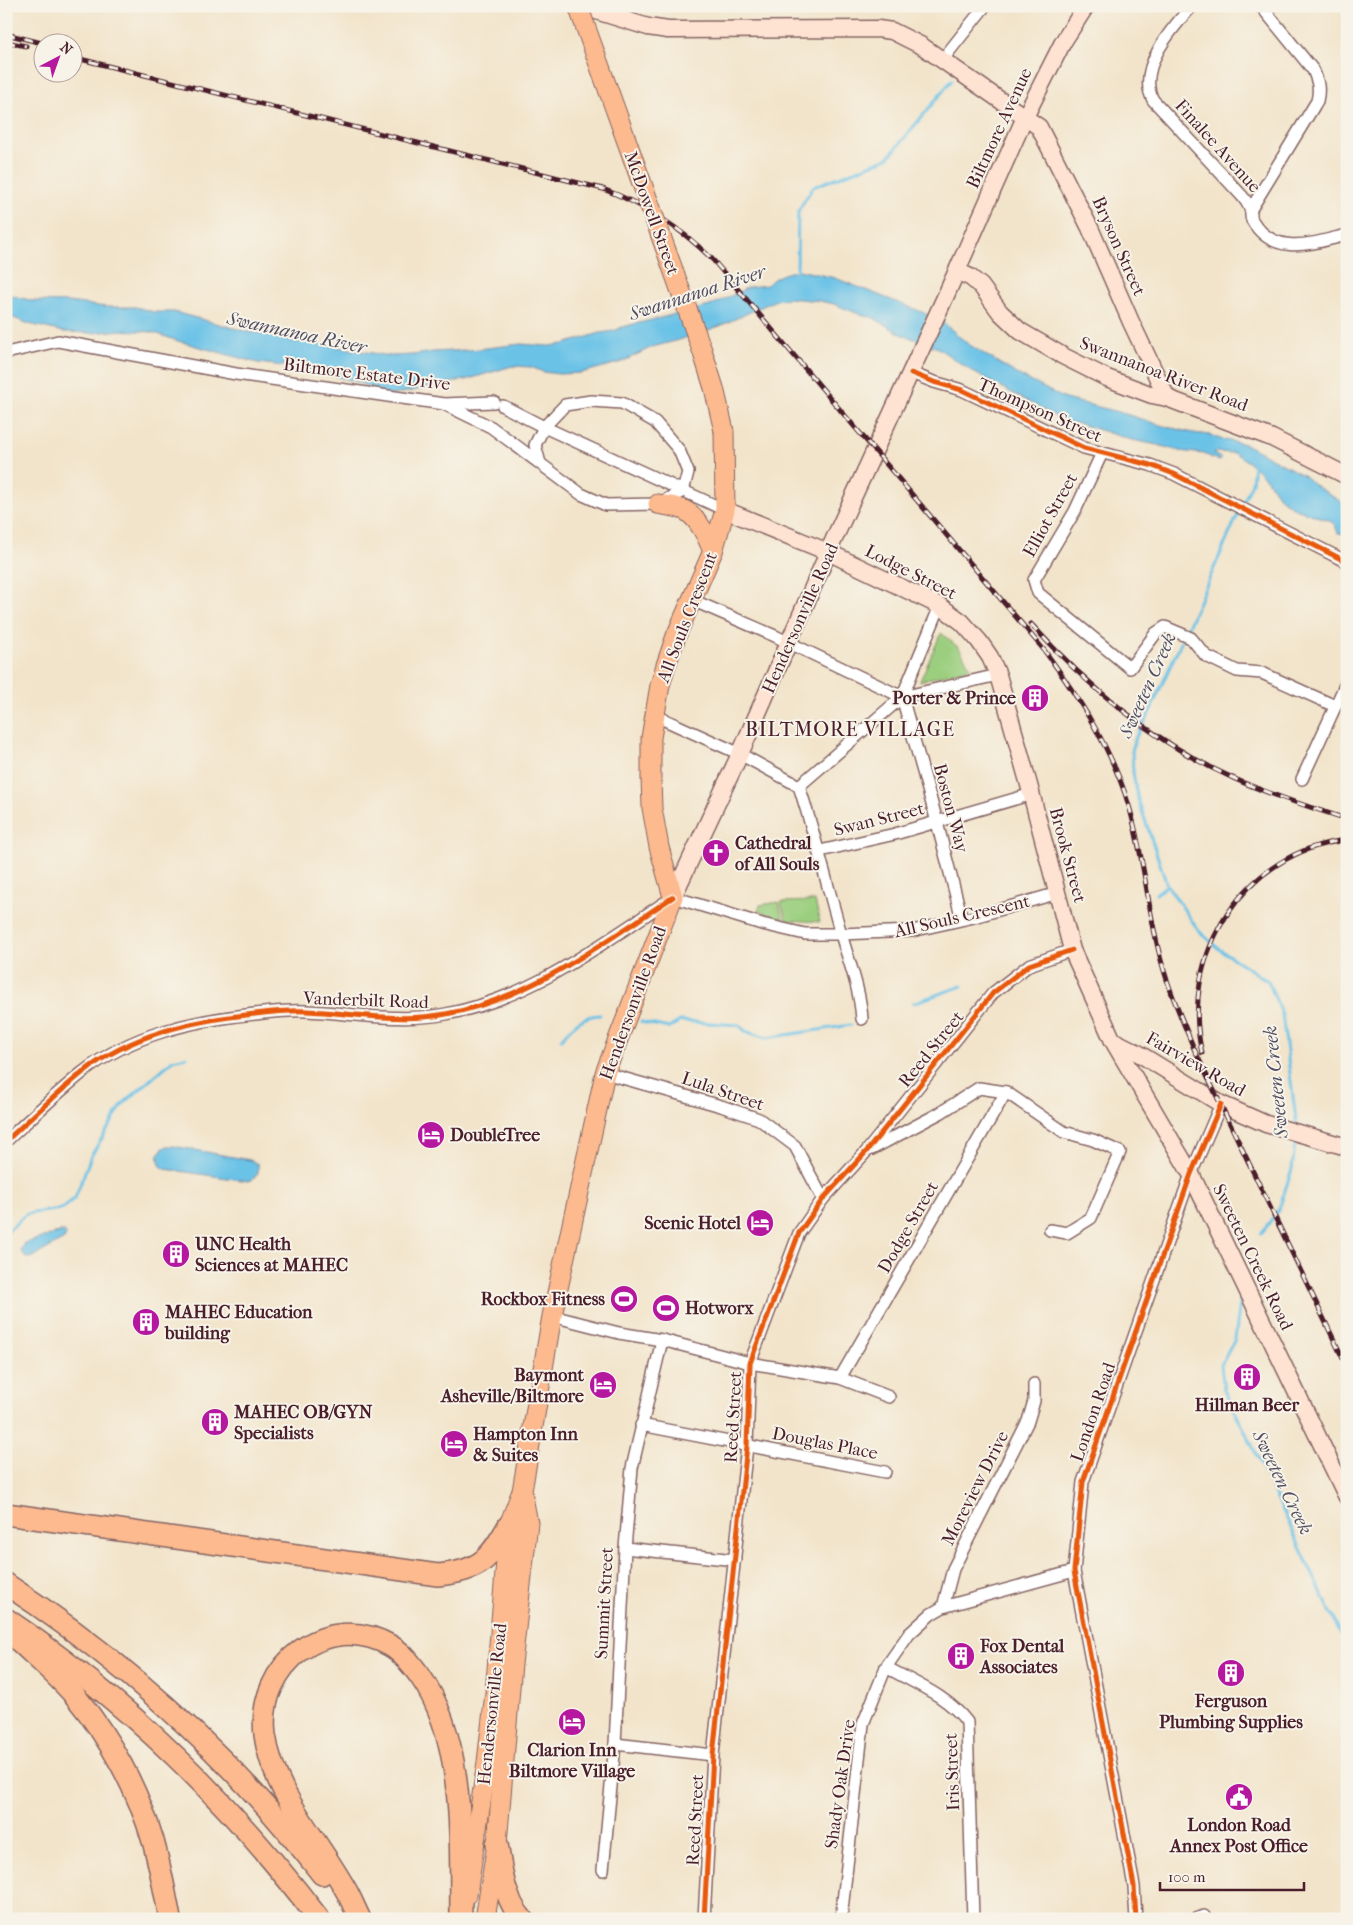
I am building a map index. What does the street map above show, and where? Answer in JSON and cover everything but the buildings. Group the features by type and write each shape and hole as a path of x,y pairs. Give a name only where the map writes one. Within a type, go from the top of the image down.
{"highway":[{"path":"6,1514 438,1575 461,1571 481,1562 493,1552 509,1525"},
{"path":"6,1584 47,1611 111,1659 202,1739 306,1854 355,1919"},
{"path":"6,1620 75,1668 115,1700 190,1768 257,1841 318,1919"},
{"path":"6,1629 59,1678 76,1698 117,1758 139,1803 152,1839 170,1919"},
{"path":"360,1919 344,1885 282,1787 270,1761 265,1734 264,1714 270,1689 279,1673 302,1648 317,1640 335,1635 357,1634 376,1639 392,1647 408,1660 432,1696 444,1728 458,1796 461,1919"},
{"path":"497,1844 505,1892 513,1909 522,1919"}],"main road":[{"name":"Bryson Street","path":"579,6 648,27 668,30 878,29 907,37 943,59 1039,126 1090,228 1167,398"},
{"name":"McDowell Street","path":"579,6 714,388 724,431 725,510"},
{"name":"Biltmore Avenue","path":"957,271 1025,117 1063,42 1086,6"},
{"name":"Hendersonville Road","path":"461,1919 475,1850 487,1762 495,1693 509,1525 522,1491 552,1316 605,1073 673,897 740,754 881,434 957,271"},
{"name":"Swannanoa River Road","path":"957,271 970,277 981,286 1000,312 1020,331 1063,356 1107,378 1152,395 1167,398 1272,438 1347,476"},
{"path":"658,504 684,510 692,516 705,533 713,551"},
{"name":"Lodge Street","path":"725,510 828,552 940,606 962,622 979,641 998,675"},
{"name":"All Souls Crescent","path":"673,897 659,847 652,808 650,761 654,715 666,665 676,636 713,551 725,510"},
{"name":"Brook Street","path":"998,675 1032,794 1072,950 1113,1040"},
{"name":"Fairview Road","path":"1113,1040 1138,1053 1221,1104 1266,1124 1347,1147"},
{"name":"Sweeten Creek Road","path":"1113,1040 1191,1174 1347,1497"},
{"name":"Hendersonville Road","path":"485,1919 497,1844 512,1664 528,1523 522,1491"}],"street":[{"path":"943,59 985,6"},
{"name":"Finalee Avenue","path":"1192,6 1161,44 1151,70 1148,92 1153,100 1242,196 1251,209 1251,218 1263,234 1285,245 1312,243 1347,235"},
{"path":"1251,209 1317,101 1319,93 1318,81 1313,70 1261,6"},
{"name":"Biltmore Estate Drive","path":"6,353 58,341 236,374 444,404 498,404 725,510"},
{"name":"Thompson Street","path":"911,373 962,390 1063,438 1102,453 1150,465 1174,474 1347,562"},
{"path":"444,404 491,427 581,494 606,505 658,504 683,491 688,472 679,450 655,422 622,404 591,401 565,405 544,427 536,445 540,463"},
{"name":"Elliot Street","path":"1102,453 1075,511 1034,580 1038,593 1130,668 1156,633 1165,627 1191,638 1206,656 1237,672 1262,673 1335,706"},
{"path":"692,600 902,696 998,675"},
{"path":"799,786 902,696 940,606"},
{"path":"1302,778 1347,681"},
{"name":"Boston Way","path":"902,696 962,919"},
{"path":"654,715 740,754 799,786 820,851 841,934 861,999 862,1019"},
{"name":"Swan Street","path":"820,851 895,834 1032,794"},
{"name":"All Souls Crescent","path":"673,897 762,924 805,934 841,934 912,931 1058,893"},
{"name":"Vanderbilt Road","path":"6,1141 83,1072 111,1054 157,1032 219,1018 286,1011 394,1018 432,1017 448,1014 501,997 535,982 584,956 673,897"},
{"name":"Reed Street","path":"704,1919 713,1756 747,1446 750,1363 799,1233 823,1199 866,1152 993,994 1028,965 1072,950"},
{"name":"Lula Street","path":"605,1073 716,1105 759,1120 795,1146 823,1199"},
{"path":"866,1152 940,1113 979,1088 1006,1092 1064,1132 1092,1140 1120,1152 1091,1218 1067,1233 1050,1230"},
{"name":"Dodge Street","path":"840,1378 1006,1092"},
{"name":"London Road","path":"1136,1919 1134,1886 1074,1571 1083,1482 1191,1174 1221,1104"},
{"path":"552,1316 662,1340 750,1363 840,1378 889,1397"},
{"name":"Summit Street","path":"603,1870 615,1744 624,1548 632,1468 662,1340"},
{"name":"Moreview Drive","path":"943,1607 953,1569 1028,1421 1034,1401 1034,1384"},
{"name":"Douglas Place","path":"641,1425 885,1472"},
{"path":"624,1548 734,1560"},
{"name":"Shady Oak Drive","path":"841,1919 863,1724 886,1667 909,1634 931,1614 943,1607 1074,1571"},
{"name":"Iris Street","path":"886,1667 948,1702 960,1712 967,1722 973,1919"},
{"path":"615,1744 713,1756"}],"green space":[{"path":"941,633 959,648 971,668 920,681"},
{"path":"815,901 820,922 786,920 781,902"},
{"path":"779,902 783,919 758,911 760,905"}],"water":[{"path":"799,270 835,278 922,312 945,324 968,344 1015,373 1065,399 1119,412 1160,425 1245,444 1303,475 1347,507 1347,534 1338,533 1335,525 1329,520 1295,509 1280,498 1254,466 1235,453 1214,452 1214,454 1222,459 1219,461 1204,454 1179,451 1132,440 1080,424 1066,422 973,372 938,348 901,334 872,317 820,301 789,298 776,300 720,326 652,347 622,362 581,373 559,374 543,372 531,367 512,366 469,379 388,396 358,382 301,368 258,363 152,332 121,330 92,333 64,332 29,324 6,315 6,294 33,301 68,302 106,307 136,307 154,312 174,312 295,342 304,341 390,356 412,355 520,344 549,346 564,344 600,333 614,331 622,327 710,306 749,287 767,285 786,273"},
{"path":"167,1146 250,1160 258,1164 258,1173 252,1180 248,1181 165,1169 160,1165 158,1155"},
{"path":"64,1231 66,1235 64,1239 33,1257 26,1258 21,1251 25,1243"}],"waterway":[{"path":"797,273 798,211 813,187 888,158 952,80"},
{"name":"Sweeten Creek","path":"1254,464 1252,483 1148,716 1136,737 1132,751 1133,772 1137,796 1167,885 1199,931 1219,949 1268,981 1282,1014 1297,1127"},
{"path":"1156,894 1167,885"},
{"path":"913,1003 962,986"},
{"path":"561,1039 573,1026 583,1019 600,1015"},
{"path":"641,1022 669,1028 680,1021 739,1025 745,1031 766,1038 851,1025"},
{"path":"6,1233 26,1214 62,1209 75,1198 91,1156 123,1104 173,1060 186,1057"},
{"name":"Sweeten Creek","path":"1261,1234 1279,1209 1292,1169 1296,1138"},
{"name":"Sweeten Creek","path":"1241,1296 1235,1339 1221,1365 1224,1390 1347,1647"}],"railway":[{"path":"6,34 32,40"},
{"path":"6,42 26,46"},
{"path":"82,59 603,189 634,202 662,218 701,248 713,260 1044,650 1082,705 1104,744 1129,806 1138,841 1158,948 1179,1013 1195,1051 1347,1367"},
{"path":"1031,624 1053,648 1100,692 1178,749 1206,765 1249,785 1347,819"},
{"path":"1202,1053 1197,1016 1200,980 1211,946 1227,914 1250,887 1278,864 1310,848 1347,840"}],"cycle path":[{"path":"911,373 962,390 1084,448 1150,465 1174,474 1347,562"},
{"path":"6,1141 82,1073 121,1048 142,1039 164,1031 209,1020 274,1012 307,1011 411,1018 429,1017 477,1007 536,983 565,967 673,897"},
{"path":"704,1919 713,1755 747,1446 750,1363 799,1233 823,1199 866,1152 993,993 1029,965 1072,950"},
{"path":"1136,1919 1134,1886 1074,1571 1083,1482 1191,1174 1221,1104"}],"place":[{"name":"Porter & Prince","path":"1035,698"},
{"name":"Cathedral of All Souls","path":"716,853"},
{"name":"DoubleTree","path":"431,1135"},
{"name":"Scenic Hotel","path":"760,1223"},
{"name":"UNC Health Sciences at MAHEC","path":"176,1254"},
{"name":"Rockbox Fitness","path":"624,1299"},
{"name":"Hotworx","path":"666,1308"},
{"name":"MAHEC Education building","path":"146,1322"},
{"name":"Hillman Beer","path":"1247,1377"},
{"name":"Baymont Asheville/Biltmore","path":"603,1385"},
{"name":"MAHEC OB/GYN Specialists","path":"215,1422"},
{"name":"Hampton Inn & Suites","path":"454,1444"},
{"name":"Fox Dental Associates","path":"961,1656"},
{"name":"Ferguson Plumbing Supplies","path":"1231,1673"},
{"name":"Clarion Inn Biltmore Village","path":"572,1722"},
{"name":"London Road Annex Post Office","path":"1239,1797"}],"district":[{"name":"BILTMORE VILLAGE","path":"850,729"}],"water label":[{"name":"Swannanoa River","path":"697,292"},
{"name":"Swannanoa River","path":"297,332"}]}
